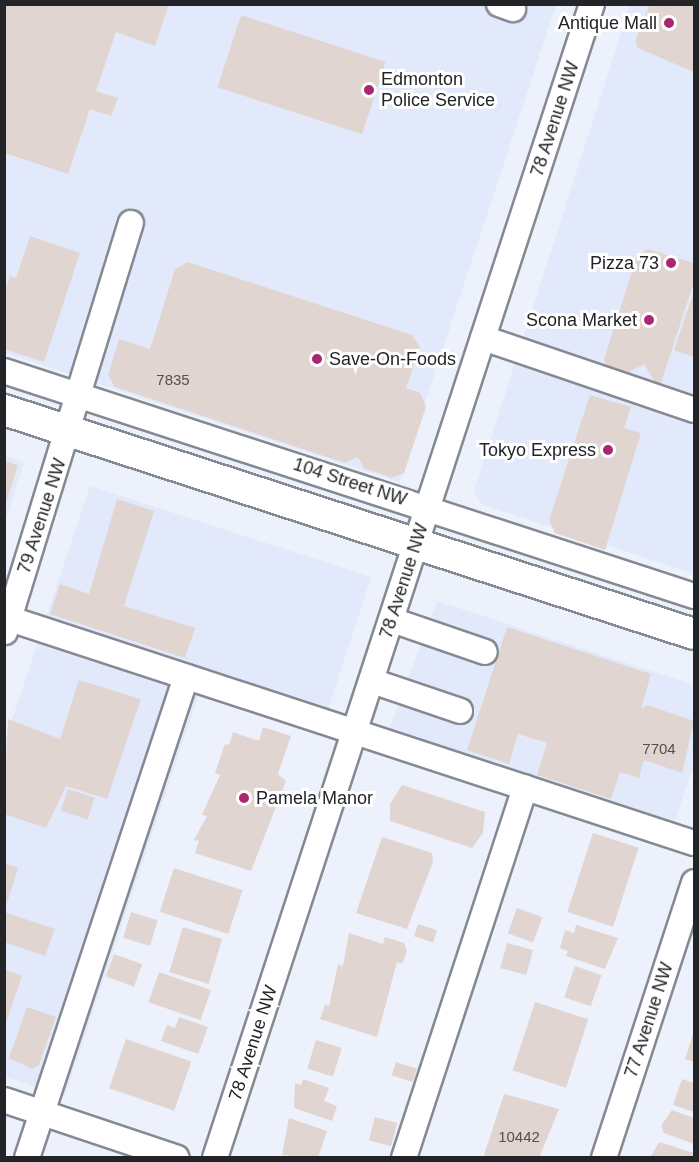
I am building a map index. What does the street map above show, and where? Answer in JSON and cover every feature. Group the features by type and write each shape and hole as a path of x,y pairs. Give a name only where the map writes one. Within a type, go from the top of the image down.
{"main road":[{"path":"4,410 694,634"}],"street":[{"name":"78 Avenue NW","path":"215,1158 592,4"},
{"name":"79 Avenue NW","path":"6,623 69,432 74,394 131,223"},
{"path":"483,338 694,410"},
{"name":"104 Street NW","path":"4,371 428,507 694,596"},
{"path":"392,620 485,652"},
{"path":"6,623 186,677 694,843"},
{"path":"27,1158 186,677"},
{"path":"372,681 460,711"},
{"path":"404,1158 525,787"},
{"name":"77 Avenue NW","path":"604,1158 694,882"},
{"path":"4,1100 177,1158"}],"shaded area":[{"path":"5,5 556,5 399,482 5,353"},
{"path":"630,5 694,5 694,574 481,504 474,491"},
{"path":"5,456 24,462 5,523"},
{"path":"90,486 371,577 322,729 198,697 65,1096 5,1077 5,740"},
{"path":"437,601 694,685 694,764 667,846 380,754"}],"building":[{"path":"5,4 169,4 155,46 116,32 96,91 118,98 111,116 90,109 68,174 5,153"},
{"name":"Antique Mall","path":"650,4 694,4 694,72 638,48 635,41"},
{"path":"241,15 386,62 362,134 218,87"},
{"path":"30,236 80,253 44,362 4,349 4,292 10,276 16,278"},
{"name":"Scona Market","path":"648,249 694,263 694,282 659,389 644,364 624,375 609,372 604,359 637,256"},
{"path":"188,262 412,335 420,347 406,388 420,393 426,407 404,473 392,478 364,468 358,457 345,463 115,387 108,375 119,339 150,349 175,269"},
{"path":"694,291 694,357 674,350"},
{"path":"590,395 631,407 624,428 641,433 605,550 555,533 549,520"},
{"path":"5,461 18,465 5,507"},
{"path":"117,499 154,511 124,606 195,628 185,658 50,614 60,584 89,594"},
{"path":"507,627 651,674 641,709 647,705 694,721 682,773 644,760 639,778 620,772 611,799 537,775 547,743 518,734 509,764 467,750"},
{"path":"79,680 141,699 107,799 66,786 46,828 4,814 8,719 60,739"},
{"name":"Pamela Manor","path":"263,727 291,736 278,774 286,781 251,871 195,853 199,841 194,840 207,816 202,815 220,775 215,773 225,744 229,745 233,732 259,741"},
{"path":"402,785 485,812 483,833 472,848 390,821 390,804"},
{"path":"68,789 95,798 88,820 61,811"},
{"path":"593,833 639,848 613,927 567,912"},
{"path":"382,837 432,853 433,862 407,929 356,913"},
{"path":"5,863 18,868 5,909"},
{"path":"174,868 242,890 228,934 160,912"},
{"path":"517,908 542,917 533,943 508,933"},
{"path":"4,912 55,929 45,956 4,942"},
{"path":"131,912 158,920 150,946 123,938"},
{"path":"418,924 437,930 433,943 414,936"},
{"path":"576,925 618,938 605,969 566,956 568,951 560,948 565,930 574,933"},
{"path":"183,927 222,939 208,984 169,972"},
{"path":"349,933 383,944 385,937 404,943 407,951 402,964 397,962 377,1037 320,1019 325,1005 329,1006 338,964 343,966"},
{"path":"507,943 533,950 526,975 500,968"},
{"path":"114,954 142,964 134,987 106,977"},
{"path":"575,966 601,975 591,1006 564,997"},
{"path":"6,970 22,976 7,1020 4,1019"},
{"path":"159,972 211,990 201,1020 149,1002"},
{"path":"535,1002 588,1019 566,1088 513,1070"},
{"path":"27,1007 56,1017 39,1065 32,1069 9,1058"},
{"path":"179,1017 208,1027 198,1054 161,1041 167,1025 175,1028"},
{"path":"694,1031 694,1062 685,1059"},
{"path":"126,1039 191,1061 174,1111 109,1088"},
{"path":"316,1040 342,1048 333,1077 307,1069"},
{"path":"396,1062 417,1069 413,1082 392,1075"},
{"path":"303,1079 329,1088 324,1101 337,1106 332,1121 294,1108 295,1083 301,1085"},
{"path":"682,1079 694,1083 694,1112 673,1105"},
{"path":"504,1094 559,1109 539,1158 483,1158"},
{"path":"672,1110 694,1118 694,1144 664,1133 661,1126"},
{"path":"375,1117 397,1123 391,1146 369,1140"},
{"path":"289,1118 327,1131 318,1158 282,1155"},
{"path":"659,1142 694,1153 693,1158 650,1158"}],"place":[{"name":"Antique Mall","path":"669,23"},
{"name":"Edmonton Police Service","path":"369,90"},
{"name":"Pizza 73","path":"671,263"},
{"name":"Scona Market","path":"649,320"},
{"name":"Save-On-Foods","path":"317,359"},
{"name":"Tokyo Express","path":"608,450"},
{"name":"Pamela Manor","path":"244,798"}]}
